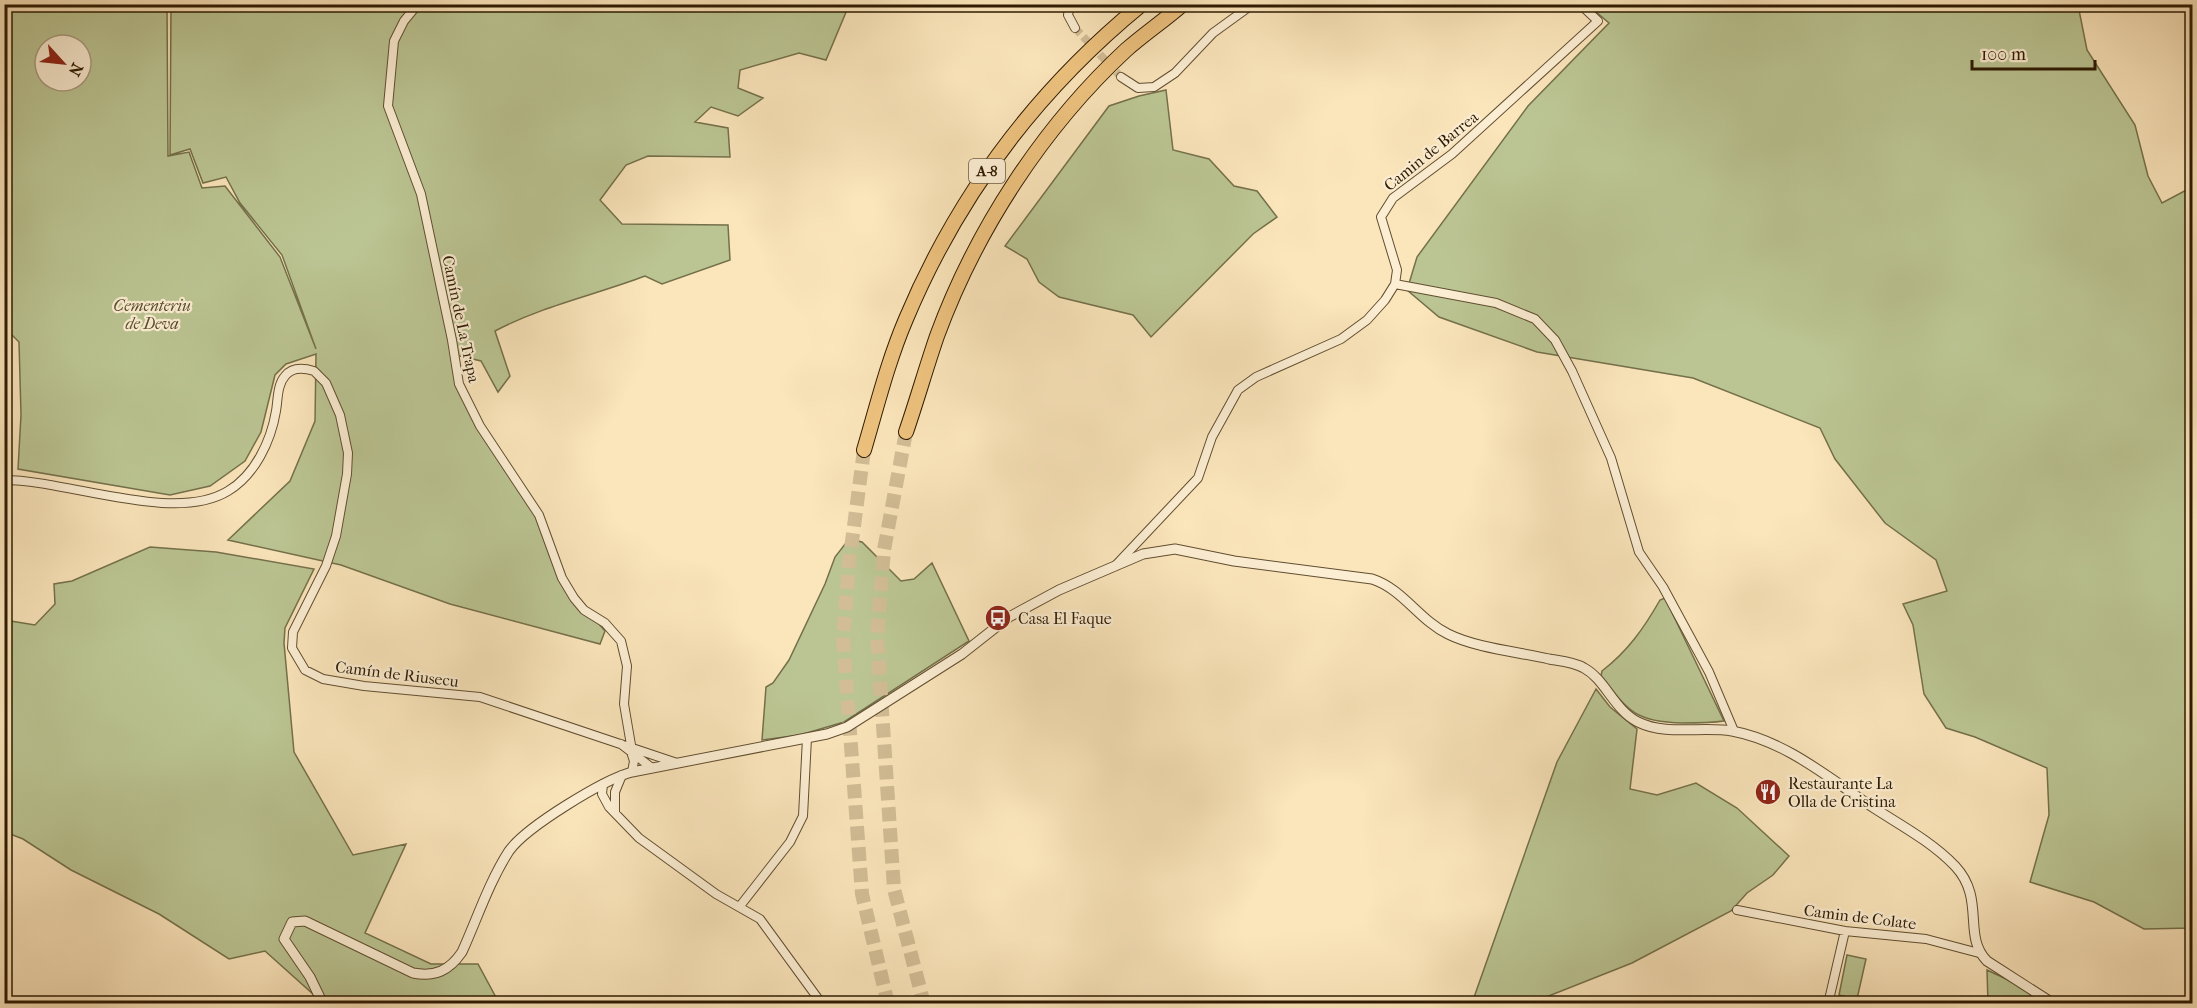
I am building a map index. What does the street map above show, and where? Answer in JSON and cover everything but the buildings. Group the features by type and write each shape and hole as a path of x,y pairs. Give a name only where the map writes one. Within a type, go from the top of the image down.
{"highway":[{"name":"A-8","path":"864,450 905,320 934,257 968,199 1013,131 1089,51 1142,4"},
{"name":"A-8","path":"906,432 938,335 964,273 994,214 1038,150 1085,92 1127,49 1183,4"}],"street":[{"name":"Camín de La Trapa","path":"418,4 404,21 394,41 388,106 421,194 459,384 480,426 539,515 562,578 574,598 584,610 605,623 621,641 627,666 624,704 631,749"},
{"path":"1070,4 1068,15 1076,28"},
{"path":"1121,77 1138,88 1154,87 1176,74 1213,33 1252,4"},
{"name":"Camin de Barrea","path":"1395,284 1397,270 1381,217 1386,206 1393,198 1452,154 1598,21 1580,4"},
{"path":"1116,565 1198,478 1212,437 1238,390 1256,377 1341,339 1367,320 1385,300 1395,284 1496,303 1535,319 1555,340 1572,371 1611,458 1638,552 1664,587 1709,672 1734,731"},
{"name":"Camín de Riusecu","path":"4,480 54,484 171,504 213,499 230,490 256,463 269,435 279,388 285,375 295,369 314,371 326,383 340,415 348,453 347,474 336,536 293,632 292,648 305,670 323,679 363,686 480,697 620,743 631,749 652,768"},
{"path":"323,1004 310,977 289,949 284,934 292,922 305,921 413,973 427,976 438,974 456,960 462,952 496,877 515,843 603,784 632,772 827,734 862,719 962,654 1009,617 1116,565 1143,554 1175,549 1372,579 1387,584 1420,615 1448,634 1586,668 1626,715 1637,722 1668,729 1702,728 1734,731 1775,746 1813,765 1935,848 1956,867 1973,897 1979,953 1987,961 2054,1004"},
{"path":"741,906 790,842 803,816 807,738"},
{"name":"Camín de Riusecu","path":"631,749 678,763"},
{"path":"631,749 634,761 632,772"},
{"path":"644,752 652,761 652,768"},
{"path":"613,802 622,775"},
{"path":"603,784 608,787 615,812"},
{"path":"603,784 602,794 609,807 639,838 716,894 741,906 760,919 822,1004"},
{"name":"Camin de Colate","path":"1737,910 1845,931 1926,939 1979,953"},
{"path":"1828,1004 1845,931"}],"green space":[{"name":"Cementeriu de Deva","path":"4,5 167,5 168,156 189,152 202,188 225,186 280,257 316,349 282,255 240,203 226,177 203,183 190,149 170,155 171,5 849,5 826,60 799,53 740,70 738,88 763,98 738,116 711,107 695,122 728,128 730,157 648,156 626,165 600,200 622,224 728,225 730,260 662,284 645,276 550,308 495,331 510,376 498,392 481,361 456,355 457,385 534,510 561,580 605,631 600,644 450,604 341,565 228,540 290,481 315,421 316,354 286,364 275,375 261,432 245,461 210,486 170,495 18,469 21,415 19,342 4,327"},
{"path":"1588,5 2078,5 2087,50 2135,125 2148,176 2162,203 2192,187 2192,928 2144,929 2094,902 2030,882 2049,815 2047,768 1975,737 1946,728 1924,694 1913,625 1903,604 1947,591 1936,560 1885,523 1835,459 1820,428 1693,378 1537,352 1439,317 1407,290 1417,257 1528,106 1609,23"},
{"path":"1166,90 1173,150 1209,159 1234,186 1257,191 1277,217 1253,234 1151,337 1133,315 1059,297 1039,282 1027,259 1005,246 1109,106"},
{"path":"849,539 862,542 901,581 914,579 932,563 969,641 844,722 800,735 762,740 766,687 773,683 789,660 825,584 835,557"},
{"path":"150,547 216,552 314,569 285,628 284,643 294,752 353,855 406,844 365,933 431,964 478,964 499,1003 323,1003 265,951 229,959 159,914 71,870 23,839 5,832 4,620 35,625 55,604 54,584 72,581"},
{"path":"1665,598 1724,721 1682,723 1643,717 1626,706 1601,676 1602,671 1635,638 1660,600"},
{"path":"1596,689 1610,707 1637,729 1630,789 1657,795 1696,783 1737,808 1789,856 1773,875 1747,893 1731,911 1632,963 1531,1003 1472,1003 1557,762"},
{"path":"1847,955 1866,959 1857,999 1839,995"},
{"path":"1987,970 2017,984 2045,1003 1988,1003"}],"tunnel":[{"path":"1075,28 1121,77"},
{"path":"906,432 884,550 877,636 894,889 924,1004"},
{"path":"864,450 849,564 843,638 862,894 888,1004"}],"place":[{"name":"Casa El Faque","path":"998,618"},
{"name":"Restaurante La Olla de Cristina","path":"1768,792"}]}
